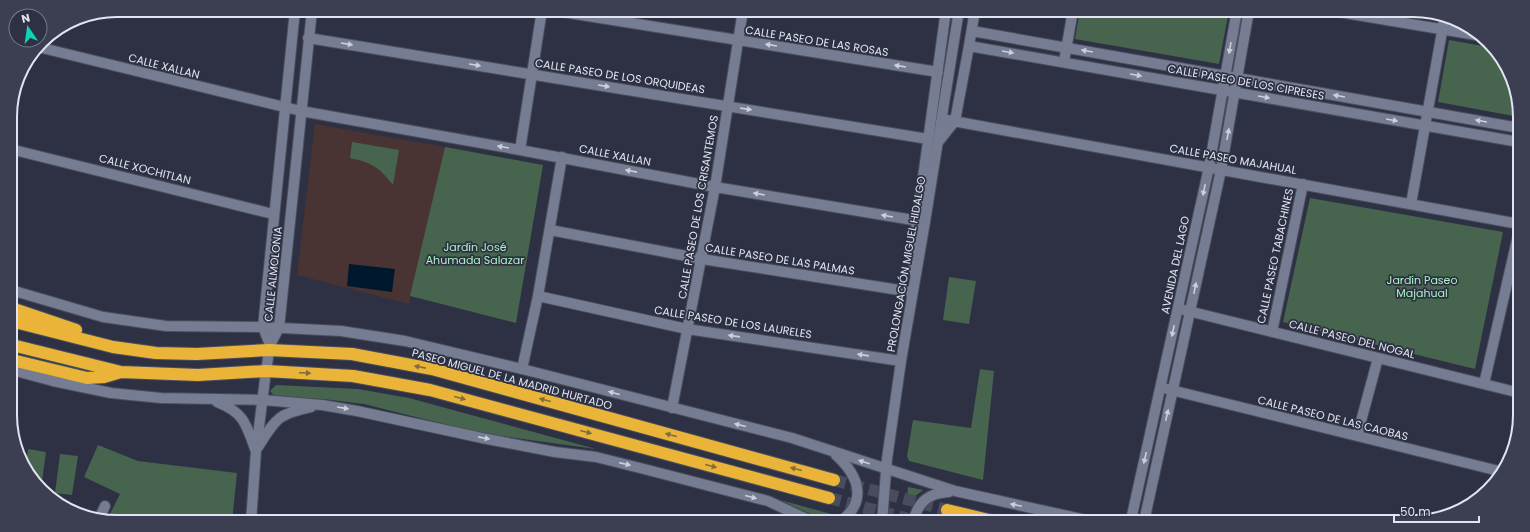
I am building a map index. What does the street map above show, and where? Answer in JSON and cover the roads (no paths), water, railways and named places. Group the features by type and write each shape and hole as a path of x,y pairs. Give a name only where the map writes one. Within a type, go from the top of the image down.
{"highway":[{"path":"17,310 75,330 113,347"},
{"name":"PASEO MIGUEL DE LA MADRID HURTADO","path":"17,323 113,347 163,353 197,354 269,348 352,354 432,369 834,480"},
{"path":"17,345 121,372 198,375 266,371 352,376 430,390 829,498"},
{"path":"17,361 87,378 104,377 121,372"},
{"path":"948,510 968,515"}],"street":[{"name":"CALLE ALMOLONIA","path":"269,348 263,327 294,17"},
{"name":"CALLE ALMOLONIA","path":"269,348 279,328 311,17"},
{"path":"520,150 541,17"},
{"name":"CALLE PASEO DE LAS ROSAS","path":"594,17 938,72"},
{"name":"CALLE PASEO DE LOS CRISANTEMOS","path":"672,408 715,187 742,17"},
{"path":"921,222 928,138 945,17"},
{"name":"PROLONGACIÓN MIGUEL HIDALGO","path":"883,515 886,470 901,361 913,289 921,222 939,141 958,17"},
{"path":"939,141 955,121 973,17"},
{"path":"1064,62 1072,17"},
{"name":"AVENIDA DEL LAGO","path":"1132,515 1209,167 1236,17"},
{"path":"1145,515 1221,170 1248,17"},
{"path":"1369,17 1468,34"},
{"path":"1410,204 1444,22"},
{"name":"CALLE PASEO DE LOS CIPRESES","path":"972,31 1513,127"},
{"name":"CALLE PASEO DE LOS ORQUIDEAS","path":"308,38 928,138"},
{"name":"CALLE PASEO DE LOS CIPRESES","path":"969,46 1513,141"},
{"name":"CALLE XALLAN","path":"44,49 302,111 715,187 921,222"},
{"name":"CALLE PASEO MAJAHUAL","path":"942,119 1513,223"},
{"name":"CALLE XOCHITLAN","path":"17,150 274,214"},
{"path":"522,369 538,296 562,158"},
{"name":"CALLE PASEO TABACHINES","path":"1272,332 1303,184"},
{"name":"CALLE PASEO DE LAS PALMAS","path":"550,230 702,259 913,289"},
{"path":"1484,384 1513,257"},
{"path":"17,292 103,317 166,326 263,327 341,330 405,341 522,369 792,438 886,470 955,491 1063,515"},
{"name":"CALLE PASEO DE LOS LAURELES","path":"538,296 687,329 901,361"},
{"name":"CALLE PASEO DEL NOGAL","path":"1178,309 1513,390"},
{"path":"251,515 256,450 269,348"},
{"path":"1358,436 1378,358"},
{"path":"17,371 53,381 111,393 161,398 262,400 322,405 358,411 548,450 596,457 644,468 768,501 798,515"},
{"name":"CALLE PASEO DE LAS CAOBAS","path":"1161,387 1496,470"},
{"path":"212,399 231,407 240,415 256,450"},
{"path":"256,450 278,418 291,411 322,405"},
{"path":"1151,431 1163,433"},
{"path":"834,453 848,466 857,483 857,500 849,515"},
{"path":"915,515 916,511 925,499 937,492 955,491"},
{"path":"101,514 105,506"}],"water":[{"path":"349,264 395,269 392,292 347,286"}],"tunnel":[{"path":"834,480 947,510"},
{"path":"829,498 893,515"}],"park label":[{"name":"Jardín José Ahumada Salazar","path":"475,253"},
{"name":"Jardín Paseo Majahual","path":"1422,286"}]}
